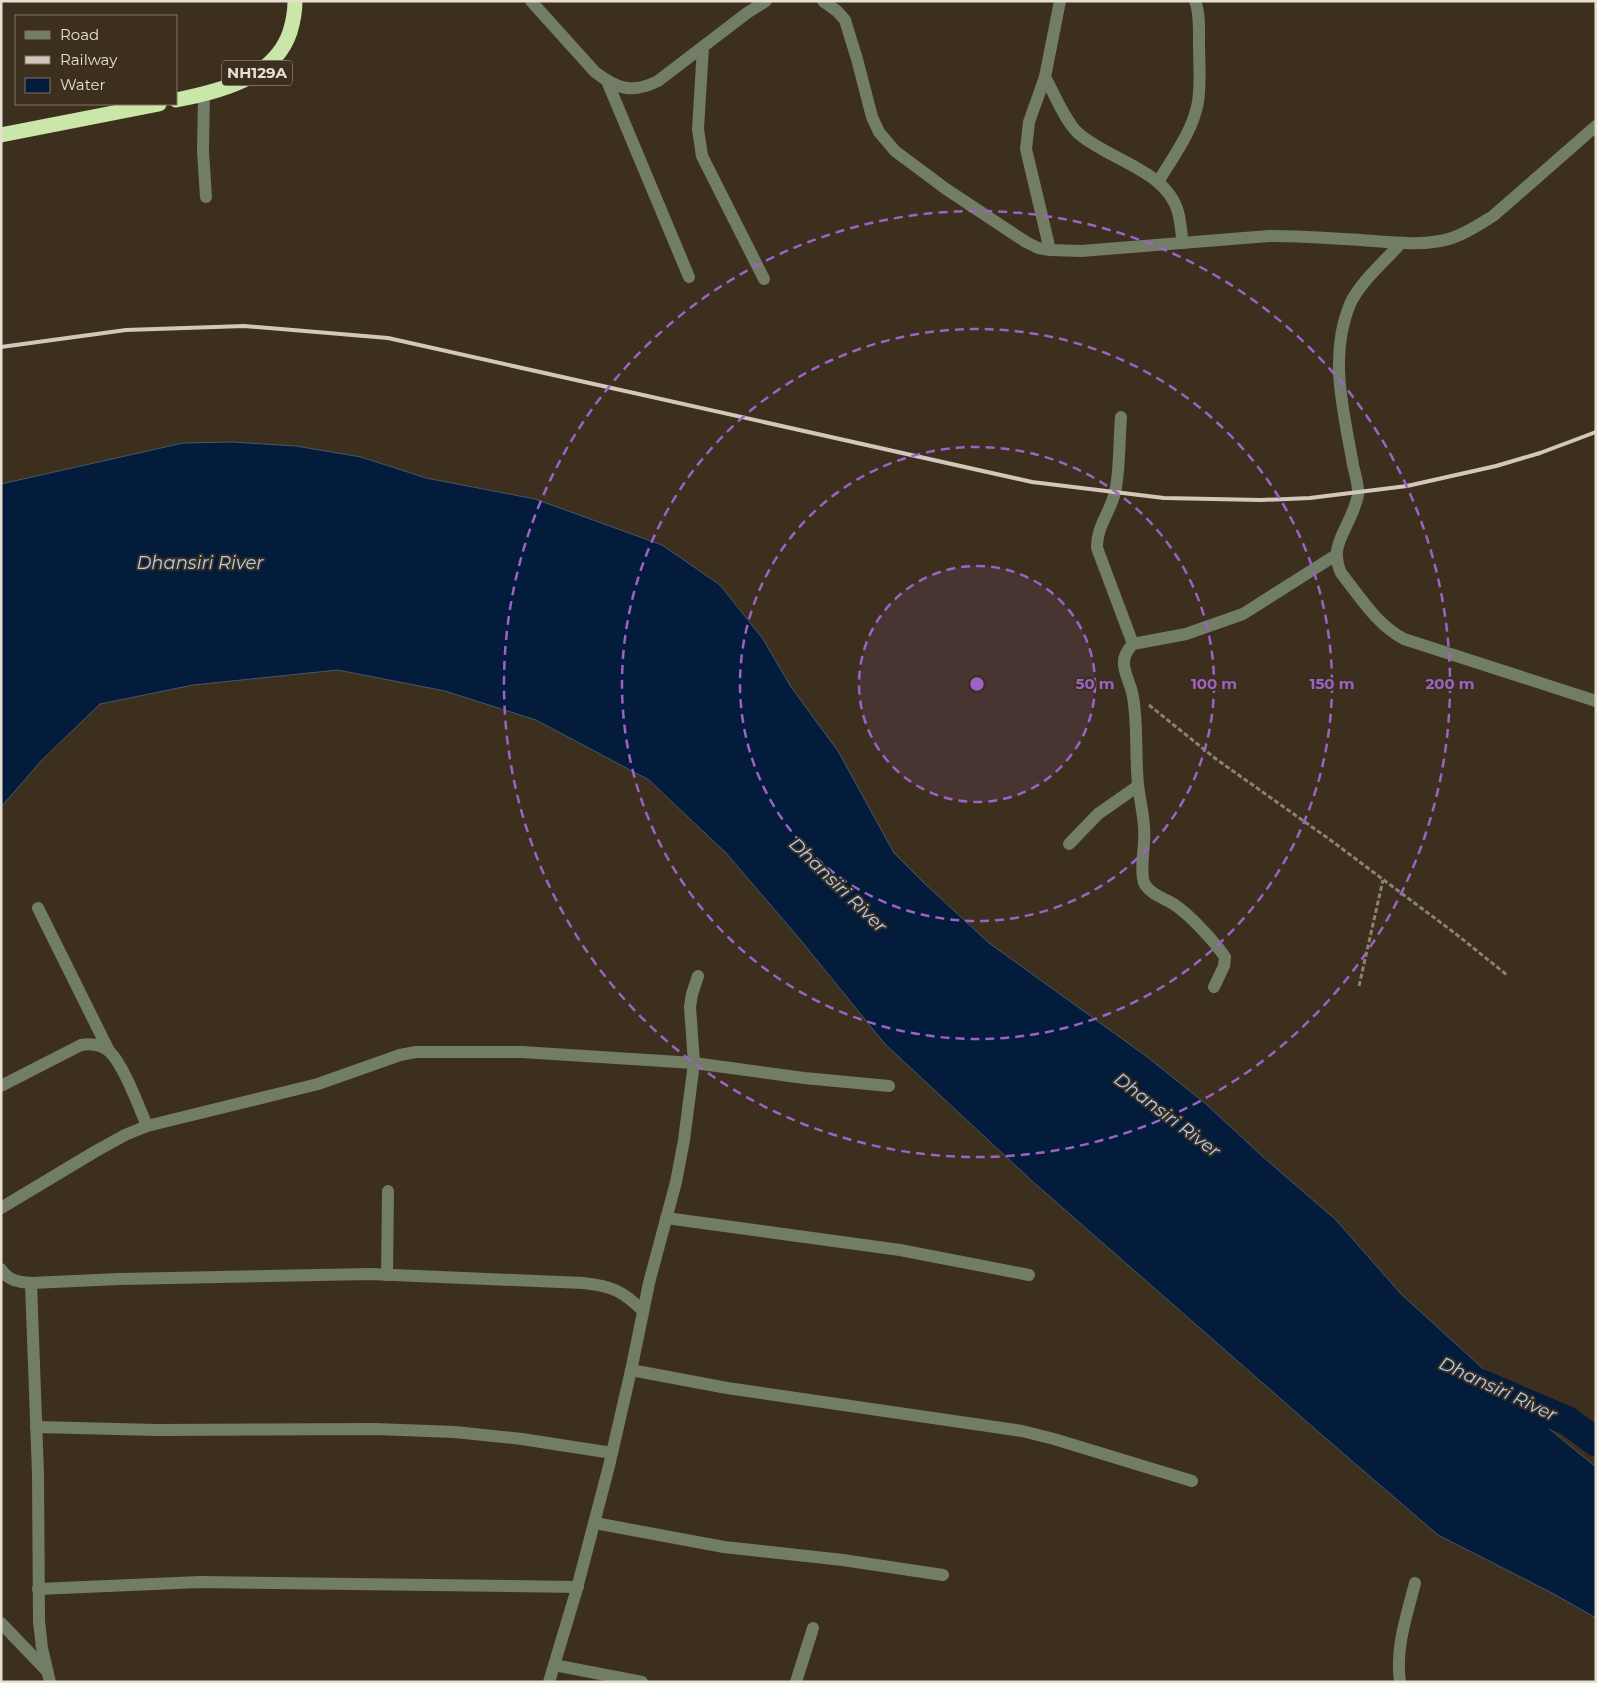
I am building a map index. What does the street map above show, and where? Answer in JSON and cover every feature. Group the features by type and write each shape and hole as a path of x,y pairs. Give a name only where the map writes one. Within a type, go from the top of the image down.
{"highway":[{"name":"NH129A","path":"178,100 204,94 246,79 262,70 286,42 292,24 295,1"},
{"path":"1,135 155,105"}],"street":[{"path":"531,1 582,58 607,82 632,89 645,88 658,81 747,13 766,1"},
{"path":"823,1 837,11 845,20 872,117 879,132 895,151 946,190 1014,234 1038,248 1050,250 1081,251 1269,236 1300,236 1401,243 1452,238 1476,227 1493,216 1596,126"},
{"path":"1050,250 1026,149 1029,122 1045,77 1060,1"},
{"path":"1158,182 1186,136 1198,103 1200,80 1199,32 1195,1"},
{"path":"703,46 698,129 702,156 764,279"},
{"path":"1045,77 1076,131 1097,147 1158,182 1165,188 1178,212 1183,243"},
{"path":"607,82 689,277"},
{"path":"204,94 203,151 206,197"},
{"path":"1401,243 1360,289 1350,304 1338,348 1338,376 1359,493 1352,517 1338,543 1336,563 1341,573 1383,626 1404,639 1596,701"},
{"path":"1121,417 1115,493 1097,540 1097,548 1133,644"},
{"path":"1214,987 1224,966 1225,957 1186,914 1174,904 1148,889 1143,881 1144,826 1138,786 1136,714 1133,692 1124,668 1124,657 1127,650 1133,644 1186,634 1243,614 1336,554"},
{"path":"1070,844 1098,814 1138,786"},
{"path":"38,908 109,1051 119,1064 147,1126"},
{"path":"549,1682 595,1523 676,1182 684,1140 694,1063 690,1007 698,976"},
{"path":"1,1086 81,1045 89,1043 109,1051"},
{"path":"1,1208 96,1151 147,1126 318,1084 400,1055 416,1052 522,1052 694,1063 804,1078 889,1086"},
{"path":"387,1275 388,1191"},
{"path":"666,1218 900,1250 1028,1275"},
{"path":"1,1269 10,1279 31,1283 119,1279 387,1275 603,1285 616,1289 628,1296 644,1311"},
{"path":"31,1283 36,1427 39,1622 48,1676"},
{"path":"631,1370 727,1388 1022,1431 1192,1481"},
{"path":"36,1427 157,1430 420,1430 522,1439 612,1453"},
{"path":"595,1523 724,1547 843,1560 944,1575"},
{"path":"38,1589 200,1582 578,1587"},
{"path":"1400,1682 1398,1667 1399,1647 1415,1583"},
{"path":"1,1623 48,1676"},
{"path":"796,1682 812,1628"},
{"path":"554,1665 642,1682"}],"path":[{"path":"1133,692 1216,759 1329,839 1456,934 1507,975"},
{"path":"1359,986 1383,880"}],"water":[{"name":"Dhansiri River","path":"232,442 296,446 361,457 426,478 535,499 662,545 720,585 763,639 791,687 838,751 894,853 989,943 1146,1056 1206,1104 1262,1156 1336,1220 1401,1294 1547,1427 1596,1467 1596,1618 1552,1593 1438,1535 1031,1180 885,1044 798,937 726,853 649,780 536,720 445,691 338,670 193,685 100,704 42,760 1,807 1,484 183,443"}],"waterway":[{"name":"Dhansiri River","path":"1479,1383 1568,1421 1596,1442"}],"railway":[{"path":"1,347 126,330 244,326 388,338 1032,482 1164,498 1261,500 1310,498 1407,486 1496,466 1540,453 1596,432"}]}
